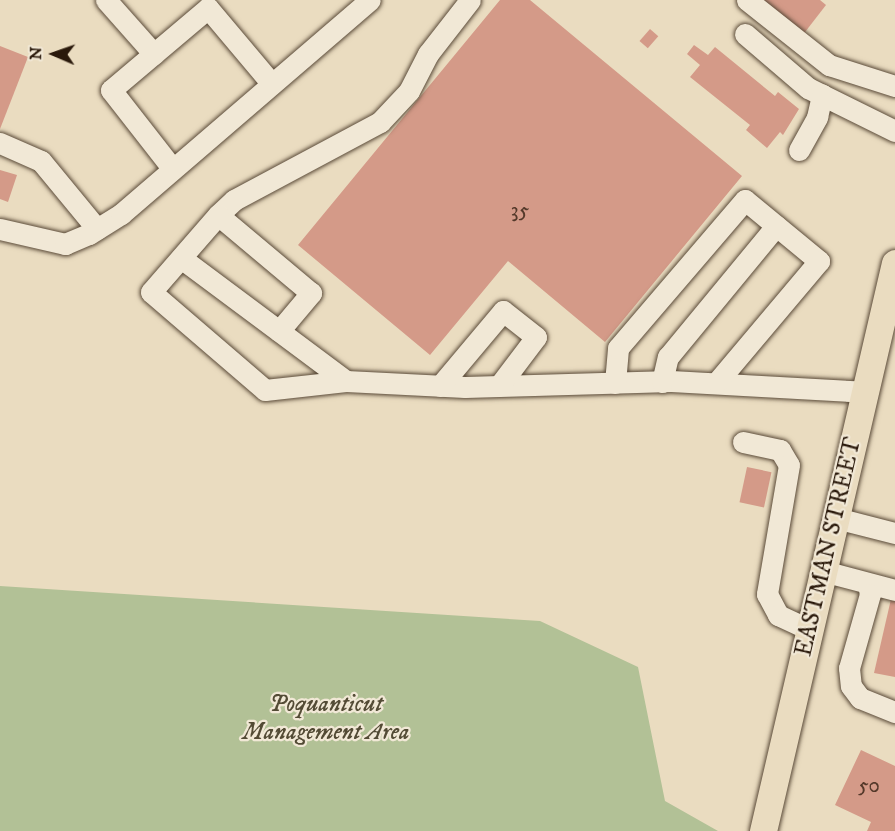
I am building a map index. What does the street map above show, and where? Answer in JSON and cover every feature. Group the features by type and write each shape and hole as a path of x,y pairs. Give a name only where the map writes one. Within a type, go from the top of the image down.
{"main road":[{"name":"EASTMAN STREET","path":"763,831 895,263"}],"lane":[{"path":"106,0 154,54"},
{"path":"0,229 65,244 97,229 370,0"},
{"path":"470,0 428,54 409,91 380,122 234,200 218,215 151,292 265,390 345,381 440,386 717,382 865,392"},
{"path":"747,0 829,65 895,86"},
{"path":"172,168 111,90 208,8 272,84"},
{"path":"745,34 808,88 895,131"},
{"path":"799,150 817,117 822,95"},
{"path":"0,143 41,161 97,229"},
{"path":"615,383 618,348 745,200 819,261 717,382"},
{"path":"218,215 311,293 279,331"},
{"path":"662,382 668,357 776,226"},
{"path":"181,258 345,381"},
{"path":"440,386 503,311 536,337 499,386"},
{"path":"743,442 780,450 789,465 767,594 778,615 810,630"},
{"path":"836,518 895,533"},
{"path":"823,571 868,585 895,590"},
{"path":"868,585 870,594 849,668 851,686 860,698 895,712"}],"green space":[{"name":"Poquanticut Management Area","path":"0,586 540,621 638,667 665,801 718,831 0,831"}],"building":[{"path":"500,0 530,0 742,176 605,342 508,261 430,355 298,245"},
{"path":"761,0 820,0 826,5 802,36"},
{"path":"650,29 658,36 648,48 640,41"},
{"path":"694,45 708,55 715,47 775,96 778,92 799,109 783,135 780,132 767,148 746,130 750,125 690,77 700,65 687,54"},
{"path":"0,46 28,57 0,129"},
{"path":"0,170 17,175 8,202 0,199"},
{"path":"747,467 771,472 764,507 740,502"},
{"path":"891,599 895,600 895,677 874,673"},
{"path":"861,750 895,766 895,831 867,831 871,822 835,805"}]}
